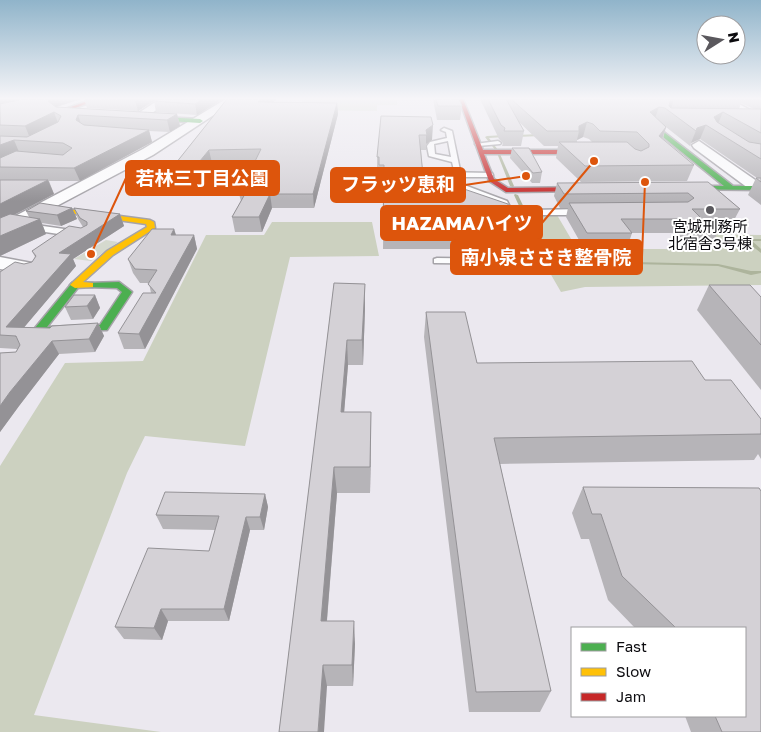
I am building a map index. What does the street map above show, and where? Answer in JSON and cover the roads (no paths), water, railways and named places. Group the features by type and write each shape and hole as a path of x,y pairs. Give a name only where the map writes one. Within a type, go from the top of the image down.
{"street":[{"path":"0,231 10,222 47,208 180,133"},
{"path":"481,133 488,145 489,175 496,185 506,190 606,189"},
{"path":"662,133 731,188"},
{"path":"153,136 172,138"},
{"path":"488,145 587,147 609,152"},
{"path":"698,145 759,188"},
{"path":"47,188 84,188"},
{"path":"664,188 759,188"},
{"path":"47,208 150,222 151,228 110,253 75,285 39,330 103,328 127,292 119,285 75,285"},
{"path":"0,263 30,268"}],"lane":[{"path":"449,133 459,175"},
{"path":"450,139 432,142 430,146 432,156 455,160"},
{"path":"437,261 519,262 529,258 507,218 504,203 454,184 440,186 431,184 427,179 435,175 489,175"},
{"path":"448,175 455,178 454,184"},
{"path":"467,189 496,185"},
{"path":"440,186 438,191 447,194"},
{"path":"507,218 526,224 536,224 531,213 588,212"},
{"path":"10,222 86,235"}],"waterway":[{"path":"517,136 539,135"},
{"path":"496,150 487,137 504,136"},
{"path":"498,154 512,186"},
{"path":"516,195 547,261 718,265 751,273 761,272"},
{"path":"761,240 748,240 761,252"}],"place":[{"name":"HAZAMAハイツ","path":"594,161"},
{"name":"フラッツ恵和","path":"526,176"},
{"name":"南小泉ささき整骨院","path":"645,182"},
{"name":"宮城刑務所 北宿舎3号棟","path":"710,210"},
{"name":"若林三丁目公園","path":"91,254"}]}
